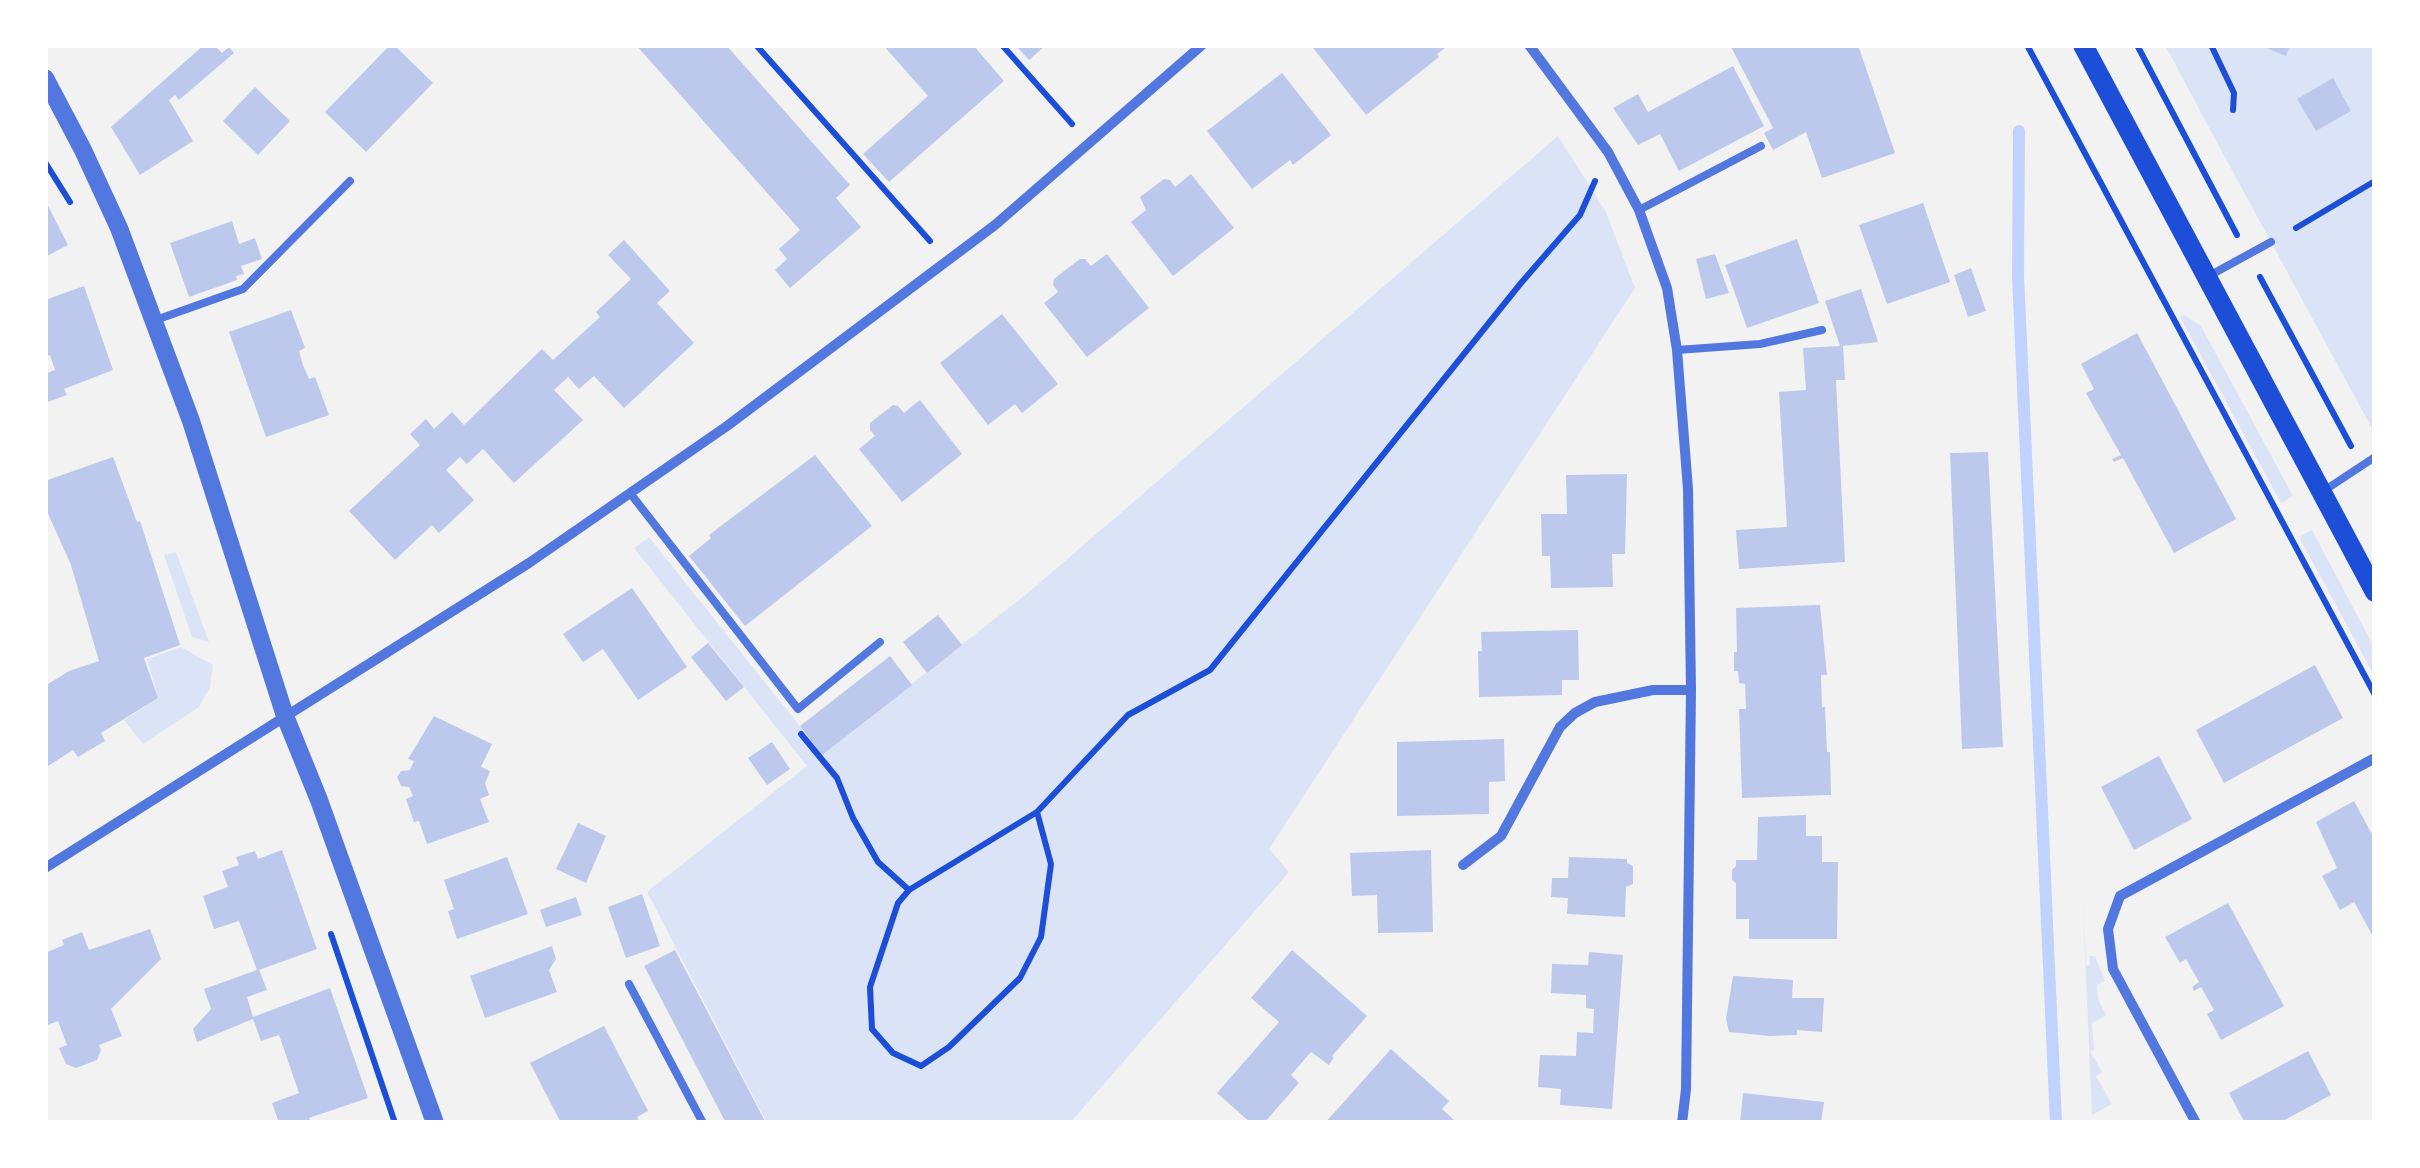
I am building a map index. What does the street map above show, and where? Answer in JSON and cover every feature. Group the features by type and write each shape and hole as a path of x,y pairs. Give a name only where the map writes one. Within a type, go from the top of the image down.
{"main road":[{"path":"2083,45 2375,592"}],"street":[{"path":"45,868 529,562 727,426 996,225 1202,45"},
{"path":"1530,45 1608,152 1639,210 1667,288 1677,350 1688,489 1691,690 1686,1090 1682,1123"},
{"path":"45,78 118,228 192,421 284,716 319,800 436,1123"},
{"path":"1464,865 1501,836 1560,727 1575,713 1595,702 1654,690 1691,690"},
{"path":"2196,1123 2113,968 2108,929 2120,896 2375,758"}],"lane":[{"path":"1639,210 1761,146"},
{"path":"153,321 243,289 350,181"},
{"path":"2207,278 2271,242"},
{"path":"1677,350 1760,344 1822,330"},
{"path":"2322,492 2375,457"},
{"path":"630,493 798,709 880,642"},
{"path":"629,984 702,1123"}],"path":[{"path":"756,45 946,262"},
{"path":"1002,45 1089,143"},
{"path":"2027,45 2375,695"},
{"path":"2211,45 2234,93 2232,110"},
{"path":"1037,812 1051,864 1042,937 1020,978 949,1047 921,1066 893,1053 872,1029 870,987 891,920 908,890 1037,812 1128,715 1210,670 1580,215 1608,152"},
{"path":"2296,228 2375,181"},
{"path":"798,709 796,728 836,778 878,862 908,890"}],"shaded area":[{"path":"2165,45 2375,45 2375,434 2207,124"},
{"path":"1558,136 1606,212 1635,288 1269,849 1289,872 1070,1123 767,1123 647,892 807,766 634,548 649,537 822,754 1029,592"},
{"path":"2184,315 2201,326 2293,496 2281,503 2180,317"},
{"path":"2312,530 2375,649 2375,677 2299,537"},
{"path":"176,552 209,642 192,637 164,555"},
{"path":"181,647 213,665 210,687 199,707 143,744 124,720 158,698 147,659"},
{"path":"2082,888 2086,966 2090,965 2090,956 2095,956 2105,981 2097,985 2098,999 2106,1015 2092,1023 2094,1050 2090,1051 2102,1072 2096,1076 2112,1104 2092,1115"}],"building":[{"path":"204,45 214,45 222,53 229,47 234,53 179,100 175,95 169,100 193,141 140,175 111,127"},
{"path":"390,45 433,83 366,152 325,112"},
{"path":"636,45 726,45 850,185 836,198 861,227 790,288 775,270 787,259 779,249 800,230"},
{"path":"883,45 973,45 1004,81 889,182 863,154 928,96"},
{"path":"1015,45 1046,45 1029,60"},
{"path":"1449,45 1366,115 1313,48"},
{"path":"1730,45 1858,45 1895,153 1822,178 1806,132 1773,150 1764,133 1773,128"},
{"path":"2259,45 2290,45 2286,56"},
{"path":"1733,66 1764,126 1679,171 1660,134 1638,145 1613,108 1638,94 1648,112"},
{"path":"1282,73 1331,135 1293,165 1290,160 1252,189 1207,131"},
{"path":"2333,78 2351,111 2316,131 2297,99"},
{"path":"255,87 290,121 258,155 223,121"},
{"path":"1191,174 1234,228 1173,276 1131,222 1146,210 1140,197 1164,179 1175,187"},
{"path":"45,200 68,245 45,257"},
{"path":"1923,203 1950,282 1887,304 1859,225"},
{"path":"232,221 239,244 255,238 262,259 241,266 244,274 236,276 237,280 189,297 170,243"},
{"path":"1797,239 1819,303 1747,328 1725,265"},
{"path":"624,240 670,291 657,303 694,343 624,408 594,376 579,389 568,377 554,390 583,420 514,483 483,449 467,464 460,457 446,470 474,500 439,533 432,525 395,560 349,511 420,445 410,434 426,419 434,429 452,412 464,425 542,349 553,360 600,317 596,312 631,279 608,255"},
{"path":"1107,254 1149,308 1087,357 1044,303 1058,292 1054,279 1068,268 1080,259 1091,266"},
{"path":"1715,254 1729,293 1706,299 1696,259"},
{"path":"1971,268 1986,311 1968,317 1954,275"},
{"path":"84,286 113,370 64,389 67,395 45,403 45,374 55,370 50,355 45,357 45,300"},
{"path":"1861,289 1878,342 1843,346 1845,380 1836,380 1845,562 1739,569 1736,530 1787,527 1779,392 1806,390 1803,348 1840,346 1825,301"},
{"path":"291,310 305,348 299,351 303,365 309,379 315,377 329,415 266,437 229,332"},
{"path":"1002,314 1058,384 1022,413 1015,404 988,425 940,363"},
{"path":"2137,333 2236,519 2174,553 2123,458 2114,462 2112,459 2121,455 2086,393 2094,389 2081,364"},
{"path":"920,400 962,454 902,502 859,449 875,436 870,423 893,405 904,413"},
{"path":"1988,452 2003,747 1962,749 1950,453"},
{"path":"815,455 872,526 745,626 689,556 711,538 709,535"},
{"path":"113,457 137,522 140,521 180,645 144,658 158,698 101,733 105,741 78,757 73,750 45,768 45,686 69,671 99,661 71,565 45,507 45,481"},
{"path":"1627,474 1625,554 1612,554 1613,587 1551,588 1550,556 1542,556 1541,514 1567,514 1566,475"},
{"path":"632,588 687,667 638,700 603,649 583,662 563,634"},
{"path":"1820,605 1827,675 1821,675 1822,707 1830,752 1831,795 1742,798 1739,709 1746,709 1745,684 1739,683 1738,671 1734,671 1736,608"},
{"path":"938,615 962,645 927,673 903,642"},
{"path":"1578,630 1579,680 1562,680 1562,695 1479,697 1481,632"},
{"path":"708,643 744,687 726,701 691,657"},
{"path":"890,656 912,685 822,755 800,726"},
{"path":"2315,665 2343,718 2224,783 2196,730"},
{"path":"434,716 492,744 481,767 490,771 485,783 489,795 480,799 489,822 427,844 406,799 413,796 409,787 401,786 397,777 401,771 410,770 414,761 408,759"},
{"path":"1504,739 1505,781 1489,782 1489,814 1397,816 1397,742"},
{"path":"772,742 790,769 767,785 748,758"},
{"path":"2159,756 2192,819 2134,850 2101,787"},
{"path":"2354,801 2375,840 2375,940 2354,902 2340,910 2322,876 2337,868 2316,822"},
{"path":"1806,815 1806,836 1822,836 1822,862 1838,862 1837,939 1749,939 1749,919 1736,919 1732,870 1736,860 1757,860 1758,817"},
{"path":"578,823 606,836 586,883 556,869"},
{"path":"282,850 317,949 259,970 267,990 247,997 253,1017 330,988 368,1098 309,1118 311,1123 279,1123 272,1103 299,1093 279,1035 261,1041 253,1019 197,1042 193,1029 211,1009 204,989 257,970 239,921 214,929 203,896 228,887 222,871 239,865 236,857 255,851 258,859"},
{"path":"1431,850 1433,932 1378,933 1377,895 1352,896 1350,853"},
{"path":"507,857 528,914 457,939 448,911 454,909 444,880"},
{"path":"1569,857 1627,859 1633,866 1633,884 1626,887 1625,917 1567,914 1568,898 1551,897 1552,878 1568,878"},
{"path":"642,894 660,946 626,958 608,907"},
{"path":"576,897 582,915 546,927 540,910"},
{"path":"2228,903 2284,1006 2221,1040 2207,1014 2214,1010 2201,987 2194,991 2192,987 2199,982 2186,959 2180,963 2165,937"},
{"path":"150,929 161,959 111,1009 122,1036 99,1045 97,1060 76,1068 66,1064 59,1048 67,1045 58,1021 45,1026 45,953 82,932 89,950"},
{"path":"552,946 556,959 549,970 557,992 485,1018 470,976"},
{"path":"675,950 766,1123 726,1123 644,966"},
{"path":"1292,950 1367,1016 1332,1056 1329,1065 1311,1052 1291,1075 1299,1083 1264,1123 1251,1123 1217,1093 1279,1022 1251,998"},
{"path":"1589,952 1623,955 1612,1109 1560,1105 1561,1089 1538,1087 1540,1055 1576,1056 1577,1032 1593,1033 1594,1009 1586,1008 1586,995 1551,993 1552,964 1588,965"},
{"path":"1733,976 1793,980 1792,998 1824,998 1822,1032 1797,1030 1797,1035 1770,1036 1729,1032 1726,1019"},
{"path":"604,1026 648,1111 637,1117 640,1123 561,1123 530,1063"},
{"path":"1391,1049 1449,1101 1442,1109 1457,1123 1325,1123"},
{"path":"2308,1051 2331,1095 2279,1123 2245,1123 2229,1093"},
{"path":"1743,1093 1824,1102 1821,1123 1740,1123"}],"waterway":[{"path":"2019,131 2018,276 2056,1123"}]}
